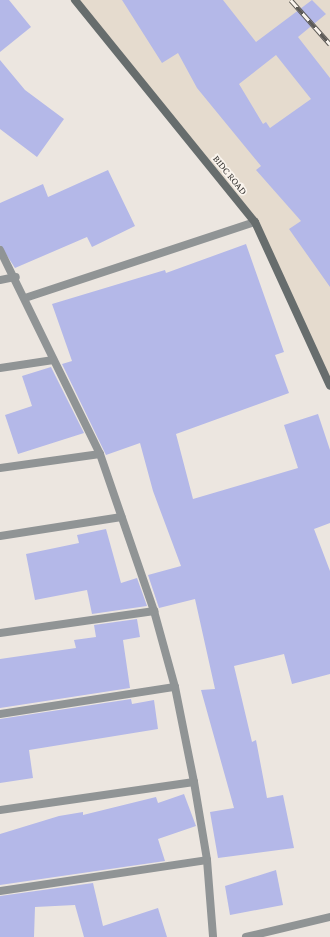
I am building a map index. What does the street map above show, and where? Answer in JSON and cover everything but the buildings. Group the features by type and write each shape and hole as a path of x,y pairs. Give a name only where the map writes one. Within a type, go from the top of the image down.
{"main road":[{"name":"BIDC ROAD","path":"75,0 255,222 330,386"}],"street":[{"path":"26,298 255,222"},
{"path":"0,250 16,277 53,360 100,454 154,611 176,687 194,782 207,860 213,937"},
{"path":"0,280 16,277"},
{"path":"0,368 53,360"},
{"path":"0,468 100,454"},
{"path":"0,536 122,517"},
{"path":"0,633 154,611"},
{"path":"0,714 176,687"},
{"path":"0,810 194,782"},
{"path":"0,891 207,860"},
{"path":"246,937 330,917"}],"shaded area":[{"path":"70,0 330,0 330,386 255,222"}],"railway":[{"path":"291,0 330,44"}]}
